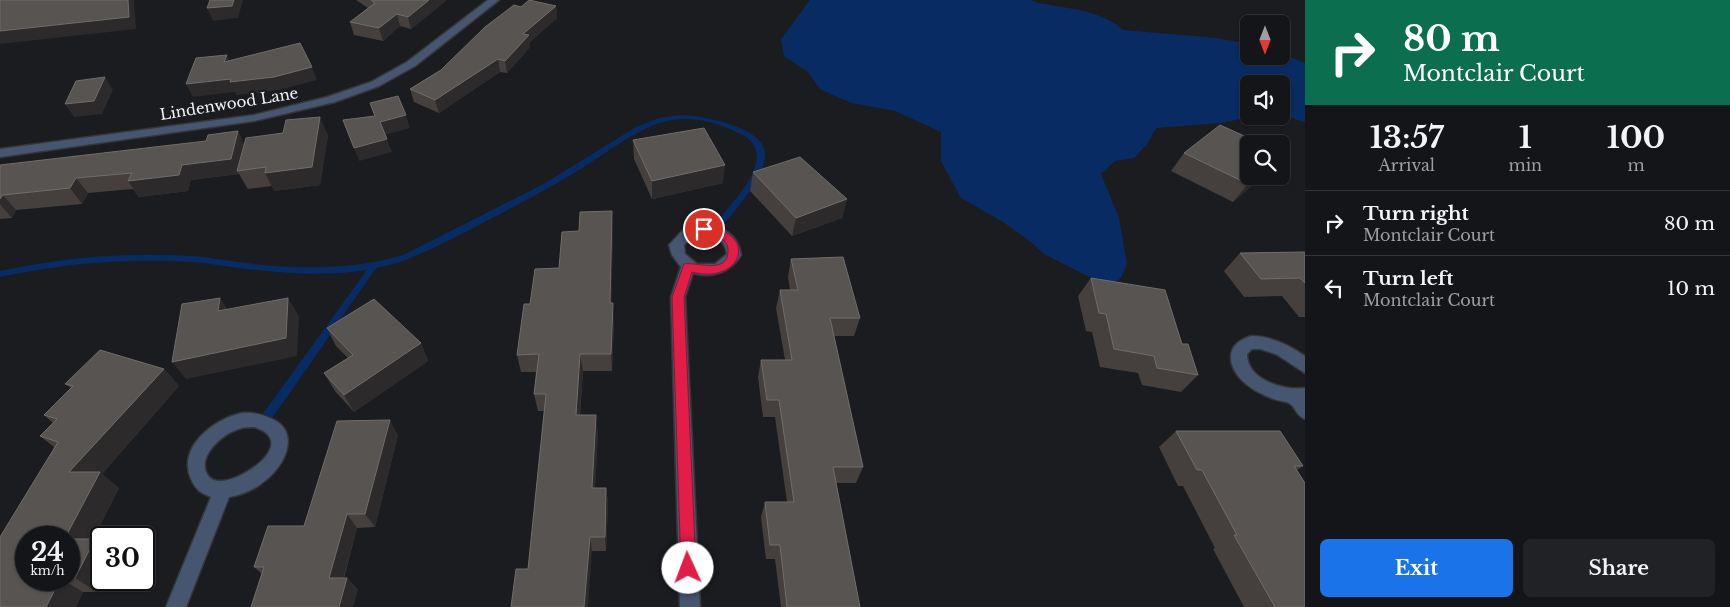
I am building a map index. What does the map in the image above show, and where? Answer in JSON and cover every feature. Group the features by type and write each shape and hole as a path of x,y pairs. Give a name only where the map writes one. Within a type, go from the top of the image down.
{"street":[{"name":"Lindenwood Lane","path":"0,153 254,118 288,112 331,100 374,84 411,64 494,0"},
{"path":"688,267 678,297 690,607"},
{"path":"1305,366 1299,359 1284,350 1261,343 1250,344 1241,349 1238,355 1239,363 1247,375 1277,394 1299,396 1305,412"},
{"path":"256,420 267,423 276,430 280,442 276,456 268,468 255,480 238,488 222,490 204,485 196,474 196,460 202,447 212,436 234,423 256,420"},
{"path":"176,607 222,490"}],"water":[{"path":"810,0 1031,0 1094,14 1105,18 1123,30 1217,38 1240,42 1240,65 1290,65 1290,57 1305,63 1305,122 1290,118 1290,75 1240,75 1240,119 1221,123 1156,128 1147,144 1134,158 1115,161 1101,174 1119,218 1127,264 1121,278 1114,283 1095,280 1044,254 1003,222 961,198 941,161 941,132 895,111 852,103 820,89 808,72 784,56 781,39"}],"building":[{"path":"0,0 128,0 129,17 0,31"},
{"path":"210,0 234,0 232,6 207,8"},
{"path":"371,0 429,0 408,17 397,14 379,28 350,22 375,3"},
{"path":"529,0 556,6 523,34 529,35 505,61 498,59 435,100 410,89 441,70 485,27 514,5 521,7"},
{"path":"300,43 312,67 274,77 186,84 196,58 227,55 224,62"},
{"path":"105,77 94,101 65,104 76,81"},
{"path":"398,96 406,115 380,122 387,139 354,148 343,120 375,116 370,103"},
{"path":"320,117 312,167 265,173 266,167 237,171 246,138 283,133 286,120"},
{"path":"1220,125 1242,135 1240,135 1240,180 1184,153"},
{"path":"704,128 725,165 652,181 633,140"},
{"path":"238,131 231,159 182,165 179,175 128,181 132,173 76,178 70,188 3,195 0,199 0,165 206,141 208,135"},
{"path":"800,157 847,199 796,218 753,172"},
{"path":"612,211 610,303 613,303 611,354 580,354 576,415 596,415 592,488 606,488 605,537 590,537 584,607 511,607 516,569 528,569 546,394 534,394 539,354 517,355 524,304 530,304 535,269 559,268 562,232 579,231 580,212"},
{"path":"1305,252 1305,283 1300,278 1261,279 1240,253"},
{"path":"843,257 860,318 830,318 863,467 833,467 860,607 787,607 780,545 770,545 765,502 794,502 779,400 767,400 761,360 792,360 780,290 798,290 791,259"},
{"path":"1091,278 1165,290 1182,344 1188,344 1198,375 1157,368 1154,356 1114,349 1106,314 1099,313"},
{"path":"220,298 218,311 288,298 286,338 172,362 182,304"},
{"path":"374,299 421,343 344,395 324,373 353,355 327,328"},
{"path":"100,350 164,369 69,472 100,472 71,526 15,526 15,591 54,591 46,607 0,607 0,537 58,442 40,436 57,419 44,415 73,386 65,384"},
{"path":"390,420 365,514 347,514 329,578 347,578 339,607 251,607 264,567 254,567 268,526 304,526 337,421"},
{"path":"1176,431 1280,431 1303,466 1294,466 1305,483 1305,607 1275,607 1234,535 1237,535 1202,470 1197,470"},
{"path":"80,539 90,539 90,549 80,568"}],"waterway":[{"path":"0,274 47,265 120,258 192,259 301,270 344,269 386,263 406,257 545,187 638,129 653,122 680,117 690,117 722,124 750,136 759,145 761,157 758,170 741,198 714,230"},
{"path":"263,422 374,266"}],"route":[{"path":"688,568 678,297 688,267 702,270 717,269 726,266 734,255 733,245 725,235 714,230 704,229"}]}
